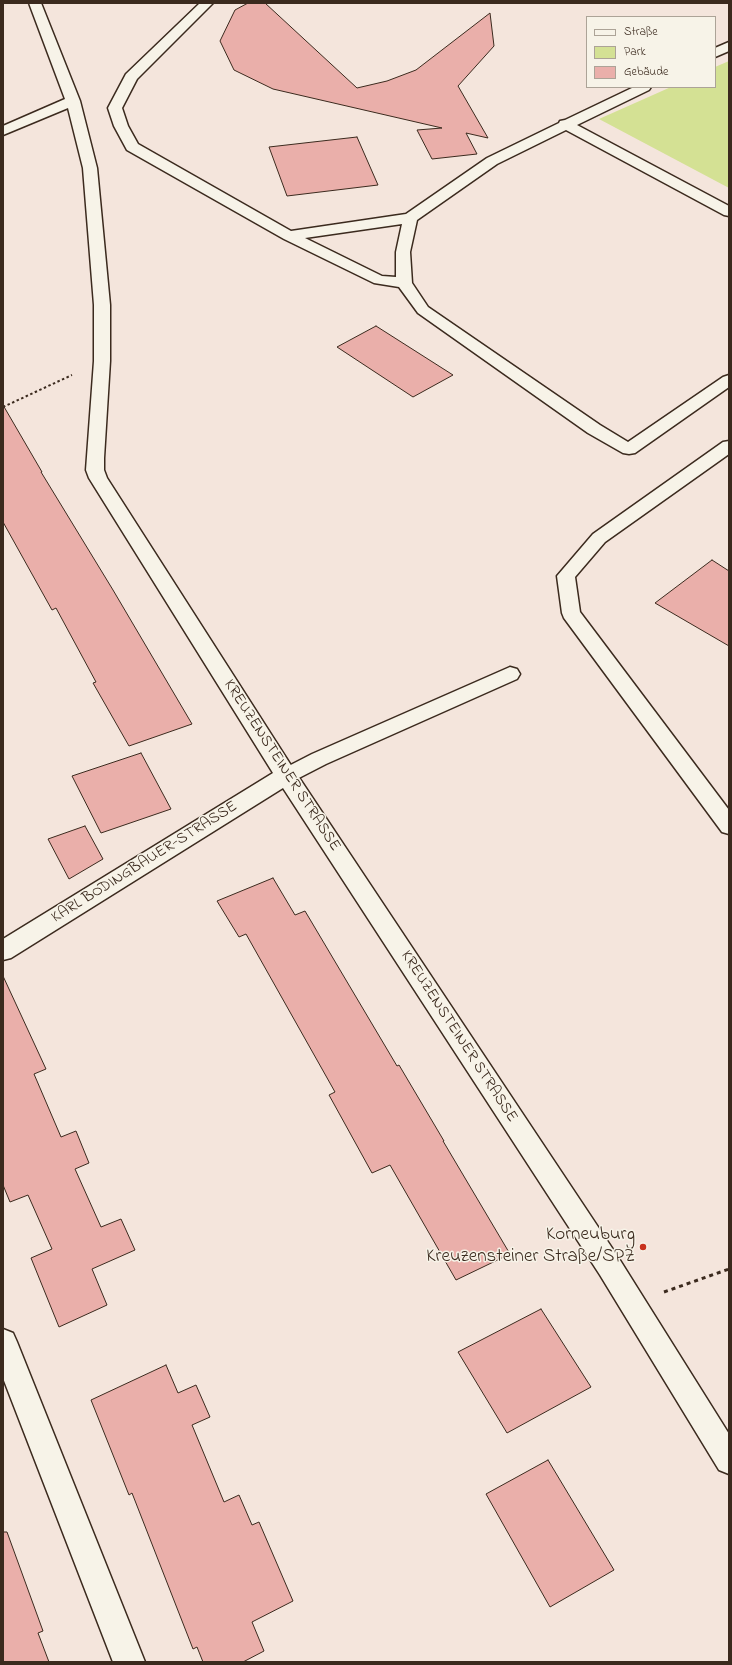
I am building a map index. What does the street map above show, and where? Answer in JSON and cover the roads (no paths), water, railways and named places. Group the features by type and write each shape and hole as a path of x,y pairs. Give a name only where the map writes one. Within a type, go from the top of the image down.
{"street":[{"name":"KREUZENSTEINER STRASSE","path":"35,3 73,101 90,168 102,305 102,361 95,458 95,470 98,478 286,776 632,1303 729,1460"},
{"path":"3,131 73,101"},
{"name":"KARL BODINGBAUER-STRASSE","path":"3,951 286,776"},
{"path":"3,1342 129,1662"}],"lane":[{"path":"207,3 130,77 114,108 132,147 289,236 379,280 404,283"},
{"path":"716,52 729,46"},
{"path":"289,236 410,218 492,160 642,88"},
{"path":"565,124 729,212"},
{"path":"410,218 403,252 404,283 423,310 594,429 629,449 729,380"},
{"path":"729,446 600,538 566,576 571,612 729,826"},
{"path":"286,776 319,759 510,674"}],"place":[{"name":"Korneuburg Kreuzensteiner Straße/SPZ","path":"643,1247"}]}
